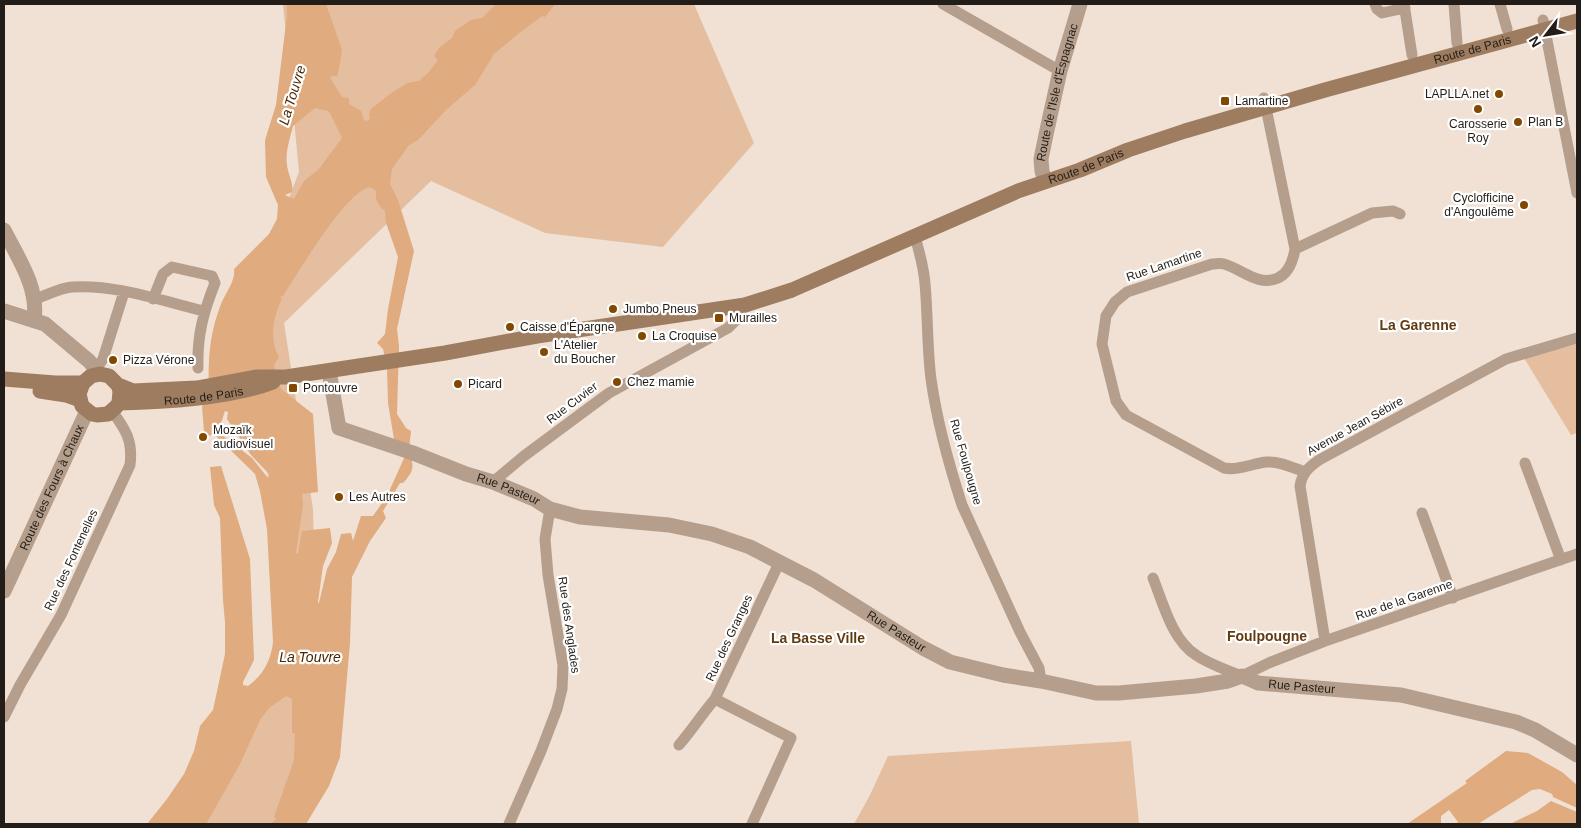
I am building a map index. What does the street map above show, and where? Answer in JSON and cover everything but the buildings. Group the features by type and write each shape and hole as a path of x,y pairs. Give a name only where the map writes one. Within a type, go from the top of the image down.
{"main road":[{"name":"Route de Paris","path":"1266,103 1390,71 1544,25 1577,10"},
{"name":"Route de Paris","path":"116,407 198,392 256,377 286,377 446,354 556,333 745,305 792,290 1018,190 1080,170 1168,132 1266,103 1412,55 1507,29 1577,21"},
{"path":"83,406 80,388 82,383 99,371 109,376 118,385 133,391 198,392"},
{"path":"4,379 82,383"},
{"path":"4,388 46,391 66,395 97,415 103,415 116,407 120,391 118,385"}],"street":[{"path":"943,4 1060,71"},
{"name":"Route de l'Isle d'Espagnac","path":"1045,181 1041,159 1060,71 1080,4"},
{"path":"1375,4 1382,14 1405,6 1412,55"},
{"path":"1454,4 1457,43"},
{"path":"1500,4 1507,29"},
{"path":"1544,25 1577,193"},
{"path":"1266,103 1295,249 1372,214 1394,212 1400,214"},
{"path":"4,230 27,277 35,299 34,320"},
{"name":"Rue Foulpougne","path":"915,236 925,283 931,378 937,410 958,492 962,505 1015,623 1039,668 1041,681"},
{"name":"Rue Lamartine","path":"1295,249 1288,270 1283,276 1270,281 1262,281 1223,264 1212,264 1127,292 1115,302 1106,316 1102,344 1116,401 1126,415 1224,468 1233,469 1268,462 1305,472"},
{"path":"153,299 163,274 172,267 212,276 215,284 204,311 197,350 198,368"},
{"path":"35,299 70,287 98,287 204,311"},
{"path":"4,311 45,324 99,371 124,292"},
{"name":"Rue Cuvier","path":"493,482 524,456 609,393 728,328 738,318 745,305"},
{"name":"Avenue Jean Sébire","path":"1325,641 1300,486 1305,472 1319,460 1506,359 1577,338"},
{"name":"Rue Pasteur","path":"329,371 339,428 493,482 534,498 550,509 580,518 669,525 712,534 750,547 814,580 923,648 950,662 1003,675 1096,693 1128,692 1214,683 1242,676 1258,683 1401,695 1498,718 1535,730 1577,755"},
{"name":"Route des Fours à Chaux","path":"4,591 83,406"},
{"name":"Rue des Fontenelles","path":"4,716 20,684 61,615 130,465 132,451 130,439 116,407"},
{"path":"1525,463 1561,560"},
{"name":"Rue des Anglades","path":"509,824 541,751 557,709 562,689 563,666 544,539 550,509"},
{"path":"1422,513 1453,598"},
{"name":"Rue de la Garenne","path":"1242,676 1271,662 1325,641 1577,554"},
{"name":"Rue des Granges","path":"752,824 791,738 715,699 780,561"},
{"path":"1154,578 1179,638 1196,655 1242,676"},
{"path":"1213,664 1217,676 1214,683"},
{"path":"679,745 694,729 702,713 715,699"}],"shaded area":[{"path":"283,4 694,4 754,143 663,247 545,233 431,181 284,323 313,509 320,773 281,824 149,824 248,694 280,659 268,488 262,267 299,172"},
{"path":"1577,344 1577,433 1571,435 1524,358"},
{"path":"1131,741 1139,824 854,824 888,756"}],"water":[{"name":"La Touvre","path":"287,4 326,4 342,50 338,74 330,78 342,97 349,98 349,104 361,111 364,120 367,121 370,119 371,109 394,91 408,83 419,81 429,72 438,60 434,56 439,48 452,38 455,31 471,20 482,18 496,4 555,4 545,17 542,16 494,54 475,85 447,109 418,140 409,145 392,169 390,184 398,200 414,251 397,329 399,346 397,414 406,428 411,431 412,469 408,478 403,483 400,483 383,511 386,518 370,541 352,577 350,643 340,757 329,786 306,824 271,824 276,819 274,817 294,760 295,733 292,733 292,699 286,696 269,708 260,720 239,766 206,824 147,824 184,774 194,751 200,726 213,710 225,654 220,518 214,505 210,467 221,466 250,559 254,660 243,685 248,686 258,677 268,661 272,649 267,529 260,491 255,474 214,434 208,436 204,432 202,406 209,399 211,340 221,304 232,282 234,269 269,234 277,219 278,205 266,177 265,140 276,105","holes":["315,108 330,113 342,138 319,169 304,181 294,199 285,195 292,192 292,182 287,160 289,140 293,126","370,187 376,191 380,207 385,211 386,223 398,257 385,334 377,343 383,349 387,367 388,403 394,439 405,456 387,496 373,516 361,516 353,541 351,533 341,534 336,552 327,569 319,603 323,566 332,543 330,528 302,531 298,554 296,553 303,504 302,494 318,492 313,414 281,389 274,365 279,357 274,343 273,328 276,313 282,299 280,297 283,296 335,218 360,192","225,411 228,412 227,419 251,455 270,475 268,478 252,458 218,432"]},
{"path":"1506,751 1528,753 1562,772 1577,785 1577,808 1540,789 1532,790 1478,824 1456,824 1458,822 1449,810 1441,816 1441,824 1407,824 1467,783 1465,781"},
{"path":"1551,801 1577,812 1577,824 1510,824 1537,811"}],"place":[{"name":"LAPLLA.net","path":"1499,94"},
{"name":"Lamartine","path":"1225,101"},
{"name":"Carosserie Roy","path":"1478,109"},
{"name":"Plan B","path":"1518,122"},
{"name":"Cyclofficine d'Angoulême","path":"1524,205"},
{"name":"Jumbo Pneus","path":"613,309"},
{"name":"Murailles","path":"719,318"},
{"name":"Caisse d'Épargne","path":"510,327"},
{"name":"La Croquise","path":"642,336"},
{"name":"L'Atelier du Boucher","path":"544,352"},
{"name":"Pizza Vérone","path":"113,360"},
{"name":"Chez mamie","path":"617,382"},
{"name":"Picard","path":"458,384"},
{"name":"Pontouvre","path":"293,388"},
{"name":"Mozaïk audiovisuel","path":"203,437"},
{"name":"Les Autres","path":"339,497"}],"district":[{"name":"La Garenne","path":"1418,325"},
{"name":"Foulpougne","path":"1267,636"},
{"name":"La Basse Ville","path":"818,638"}]}
